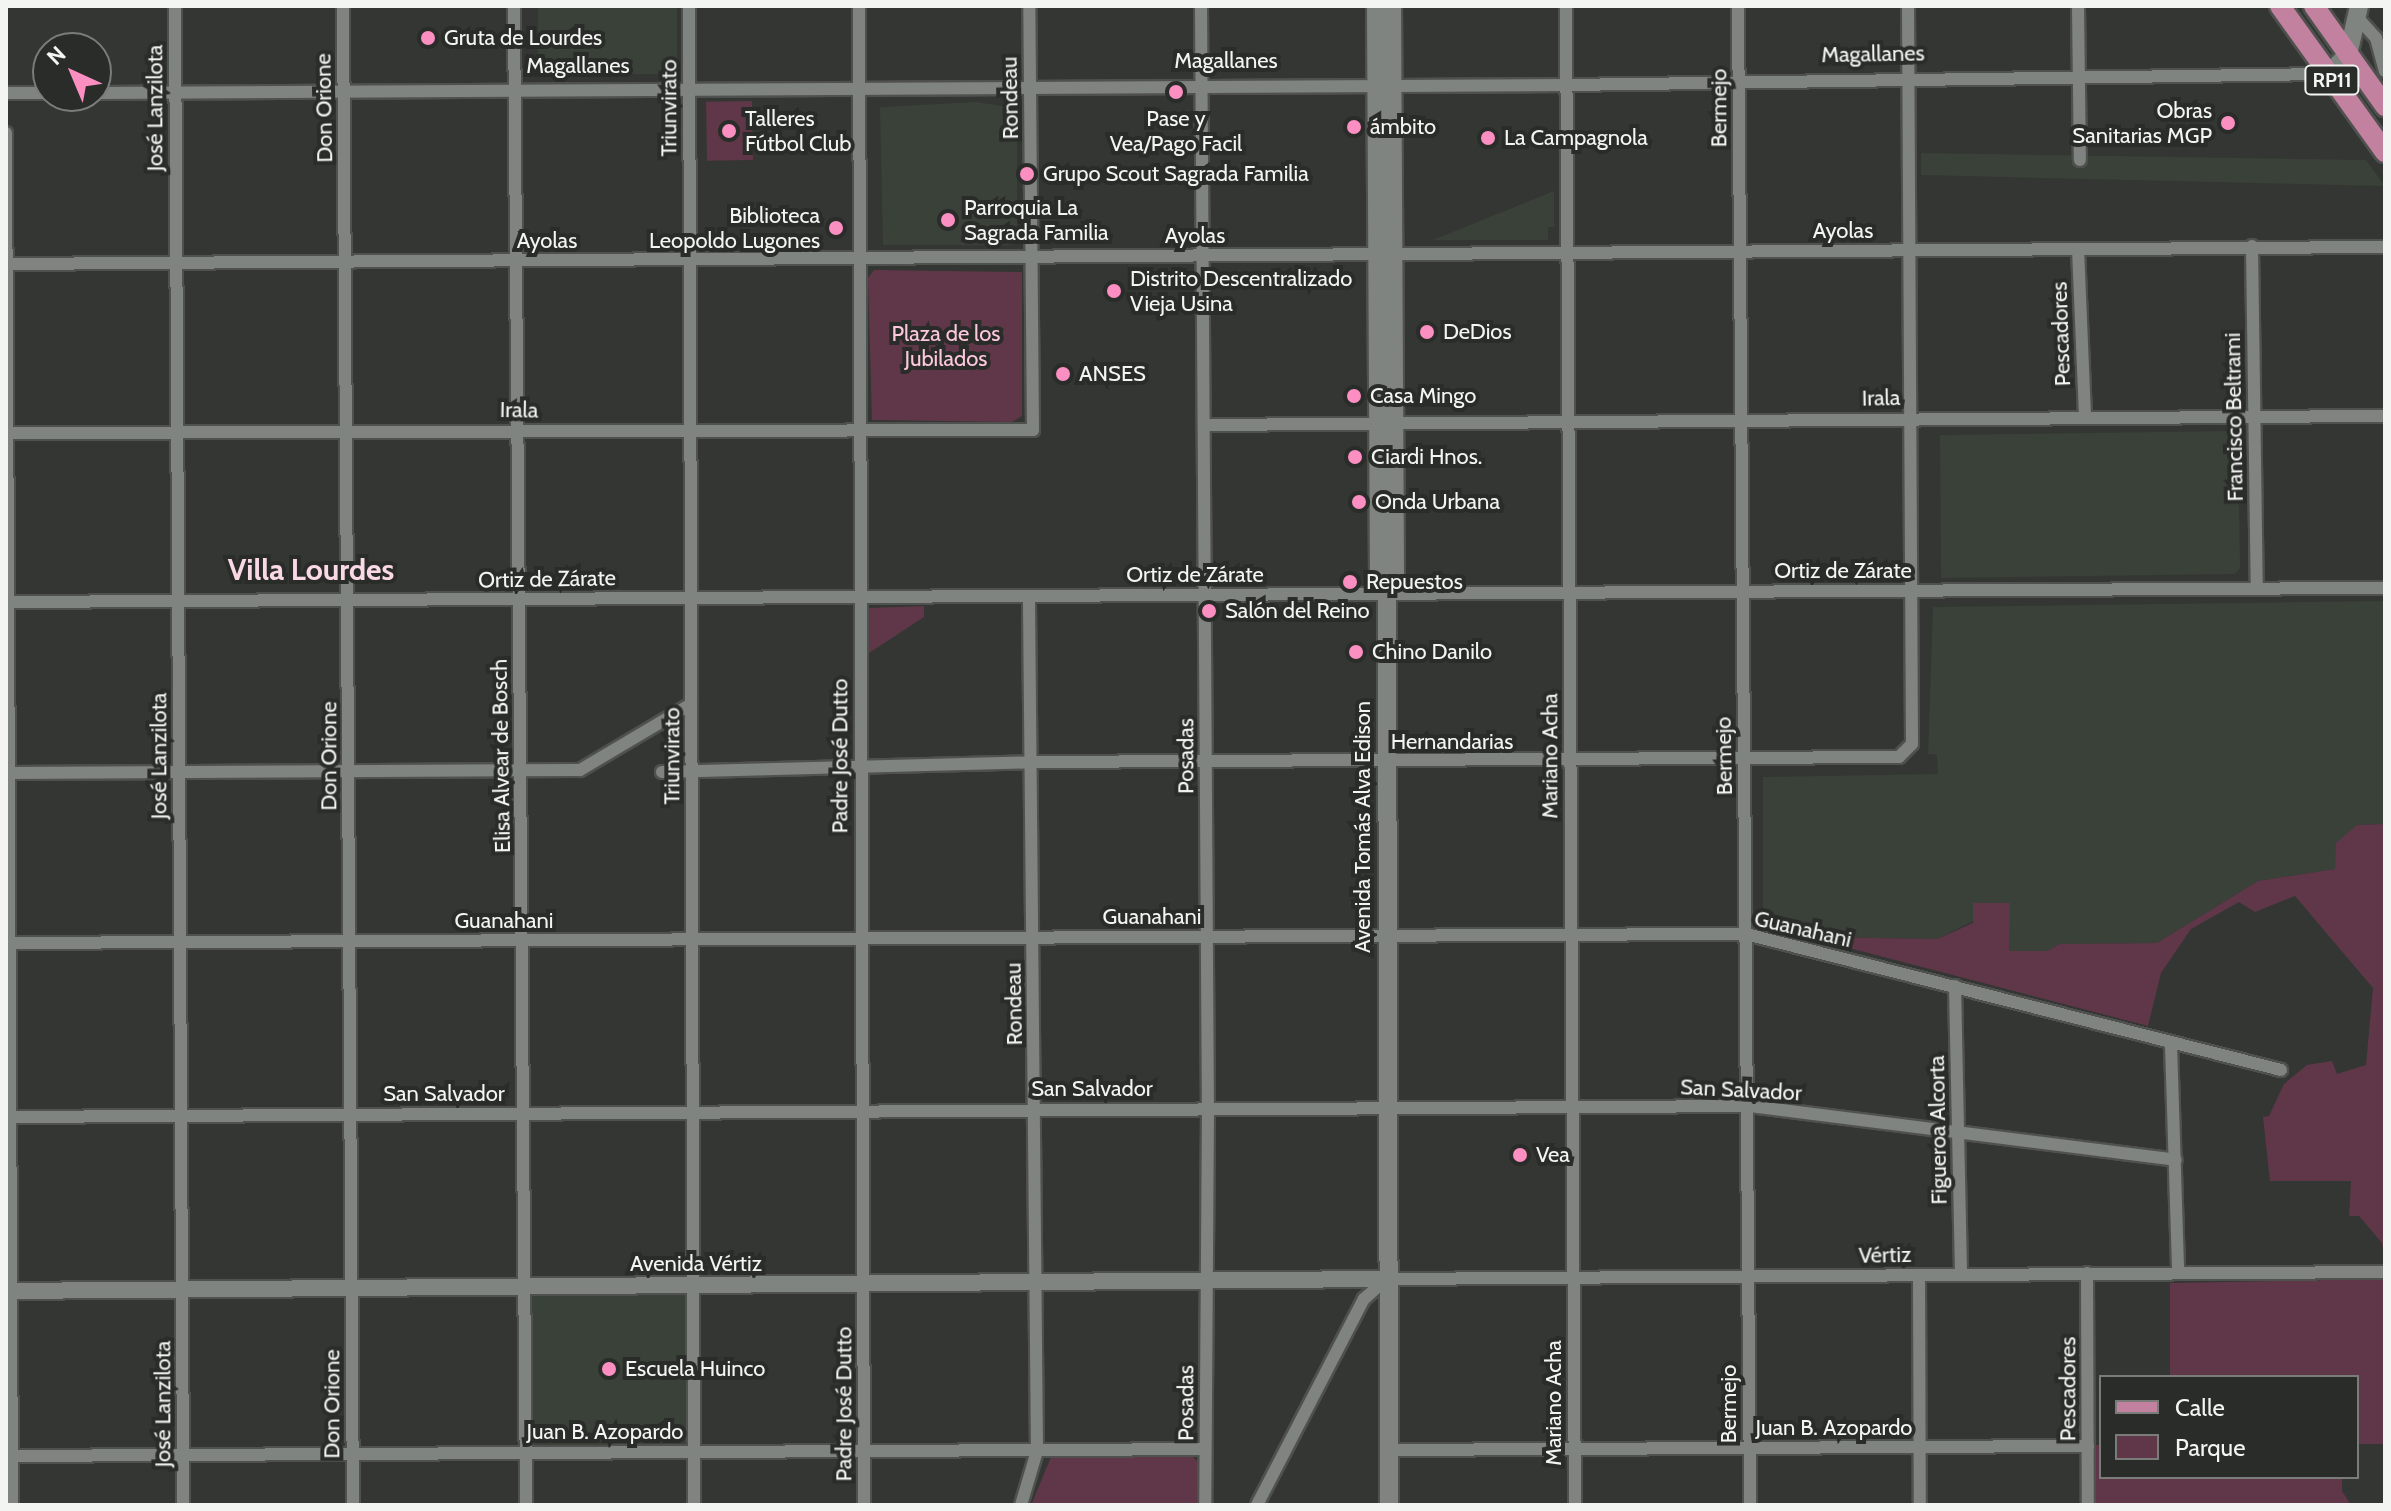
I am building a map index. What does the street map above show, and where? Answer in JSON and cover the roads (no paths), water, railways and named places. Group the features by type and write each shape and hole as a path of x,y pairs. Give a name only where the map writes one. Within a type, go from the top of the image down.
{"main road":[{"name":"Avenida Tomás Alva Edison","path":"1376,6 1384,85 1386,425 1379,574 1387,594 1386,1279 1389,1505"},
{"name":"Avenida Tomás Alva Edison","path":"1384,85 1392,6"},
{"name":"RP11","path":"2280,6 2385,152"},
{"name":"RP11","path":"2314,6 2385,106"},
{"path":"2328,74 2348,55 2358,12"},
{"name":"Avenida Tomás Alva Edison","path":"1386,425 1395,575 1387,594"}],"street":[{"name":"José Lanzilota","path":"175,6 183,1505"},
{"name":"Don Orione","path":"343,6 353,1505"},
{"name":"Elisa Alvear de Bosch","path":"514,6 526,1505"},
{"name":"Triunvirato","path":"689,6 694,1505"},
{"name":"Padre José Dutto","path":"859,6 864,1505"},
{"name":"Rondeau","path":"1029,6 1034,257 1033,430"},
{"name":"Posadas","path":"1201,6 1208,1109 1205,1505"},
{"name":"Mariano Acha","path":"1566,6 1575,1505"},
{"name":"Bermejo","path":"1738,6 1750,1106 1750,1505"},
{"path":"1908,6 1913,590"},
{"path":"2078,6 2080,160"},
{"path":"2358,12 2376,38 2385,71"},
{"name":"Magallanes","path":"112,93 1566,85 1739,79 2328,74"},
{"path":"6,93 32,93"},
{"path":"6,133 7,1291 12,1505"},
{"name":"Francisco Beltrami","path":"2252,246 2257,588"},
{"name":"Ayolas","path":"7,264 2385,247"},
{"name":"Pescadores","path":"2078,249 2085,418"},
{"name":"Irala","path":"1204,425 2385,416"},
{"name":"Irala","path":"8,433 518,430 690,434 1033,430"},
{"name":"Ortiz de Zárate","path":"7,602 2385,588"},
{"name":"Hernandarias","path":"662,772 1033,762 1894,759 1905,754 1912,744 1913,590"},
{"name":"Rondeau","path":"1021,1505 1037,1451 1033,762 1029,596"},
{"path":"7,773 179,769 521,771 589,767 691,704"},
{"name":"Guanahani","path":"7,943 1746,934 2171,1044 2209,1048 2281,1070"},
{"name":"Figueroa Alcorta","path":"1955,986 1961,1274"},
{"path":"2171,1044 2178,1273"},
{"name":"San Salvador","path":"8,1117 1750,1106 2176,1160"},
{"name":"Vértiz","path":"1386,1279 2385,1272"},
{"name":"Pescadores","path":"2087,1273 2088,1505"},
{"path":"1919,1275 1920,1505"},
{"path":"1257,1505 1364,1299 1386,1279"},
{"name":"Avenida Vértiz","path":"7,1291 863,1286 1386,1279"},
{"name":"Juan B. Azopardo","path":"1388,1450 2088,1446"},
{"name":"Juan B. Azopardo","path":"9,1456 694,1451 864,1454 1205,1449"}],"place":[{"name":"Gruta de Lourdes","path":"428,38"},
{"name":"Pase y Vea/Pago Facil","path":"1176,92"},
{"name":"Obras Sanitarias MGP","path":"2228,123"},
{"name":"ámbito","path":"1354,127"},
{"name":"Talleres Fútbol Club","path":"729,131"},
{"name":"La Campagnola","path":"1488,138"},
{"name":"Grupo Scout Sagrada Familia","path":"1027,174"},
{"name":"Parroquia La Sagrada Familia","path":"948,220"},
{"name":"Biblioteca Leopoldo Lugones","path":"836,228"},
{"name":"Distrito Descentralizado Vieja Usina","path":"1114,291"},
{"name":"DeDios","path":"1427,332"},
{"name":"ANSES","path":"1063,374"},
{"name":"Casa Mingo","path":"1354,396"},
{"name":"Ciardi Hnos.","path":"1355,457"},
{"name":"Onda Urbana","path":"1359,502"},
{"name":"Repuestos","path":"1350,582"},
{"name":"Salón del Reino","path":"1209,611"},
{"name":"Chino Danilo","path":"1356,652"},
{"name":"Vea","path":"1520,1155"},
{"name":"Escuela Huinco","path":"609,1369"}],"district":[{"name":"Villa Lourdes","path":"311,570"}],"park label":[{"name":"Plaza de los Jubilados","path":"946,346"}]}
